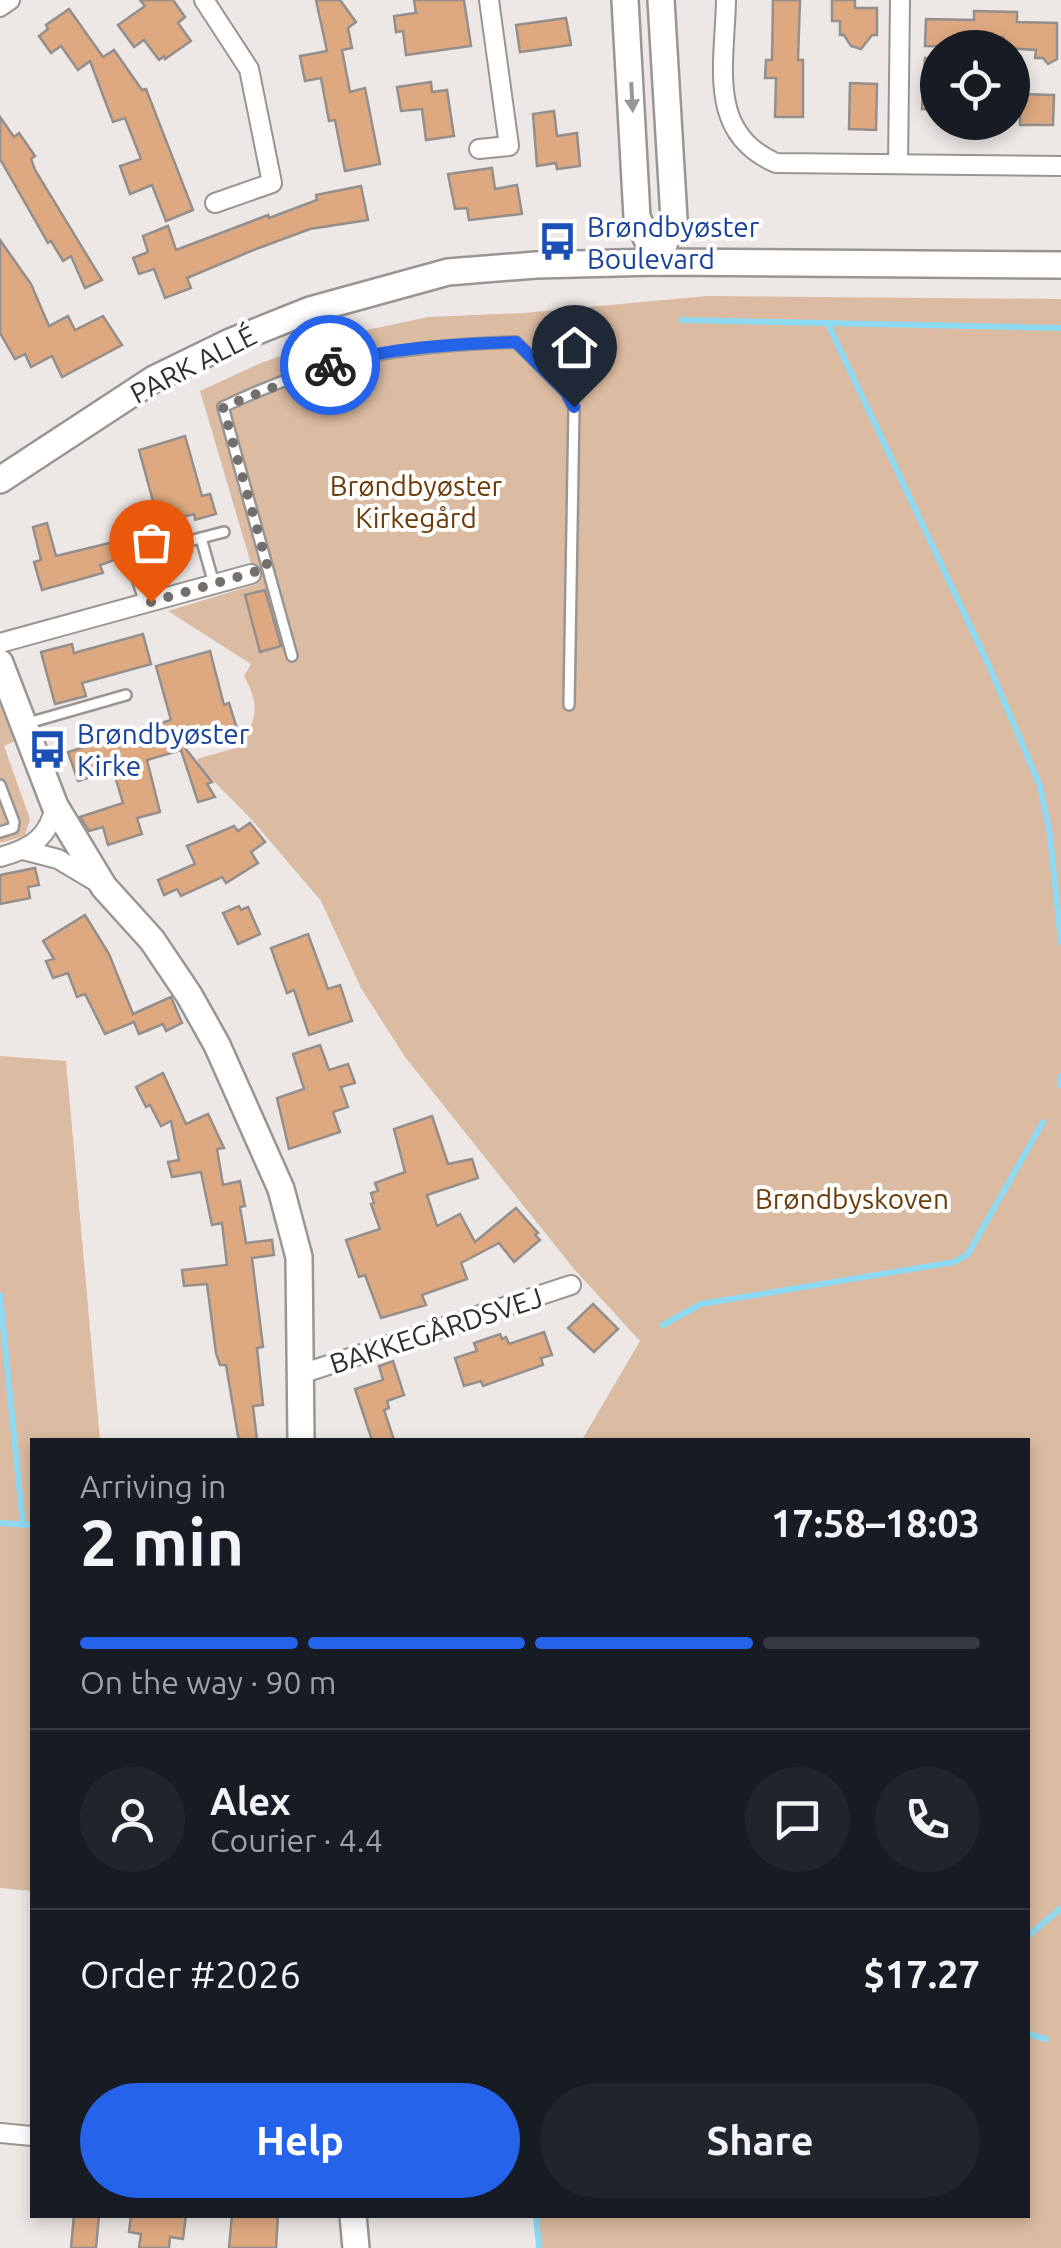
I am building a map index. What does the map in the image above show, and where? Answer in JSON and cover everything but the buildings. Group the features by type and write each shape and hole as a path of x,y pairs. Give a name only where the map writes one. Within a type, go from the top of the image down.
{"street":[{"path":"0,7 10,0"},
{"path":"204,0 249,69 272,183 215,203"},
{"path":"478,150 510,146 489,0"},
{"path":"625,0 637,217 657,262"},
{"path":"657,262 674,219 661,0"},
{"path":"726,0 724,104 742,142 757,155 776,162 1061,166"},
{"path":"898,164 900,0"},
{"name":"PARK ALLÉ","path":"0,480 154,379 230,342 310,310 448,272 657,262 1061,264"},
{"path":"0,644 259,571"},
{"path":"0,663 56,806 104,887 152,940 189,995 216,1045 280,1189 299,1258 301,1438"},
{"path":"0,857 23,850 43,836 52,826 56,806"},
{"path":"23,850 58,859 104,887"},
{"name":"BAKKEGÅRDSVEJ","path":"301,1374 571,1285"},
{"path":"0,2133 30,2136"},
{"path":"353,2218 356,2248"}],"lane":[{"path":"292,656 259,571 223,407 290,378 358,357 433,344 516,342 566,392 574,407 570,706"},
{"path":"147,552 224,532"},
{"path":"201,538 214,584"},
{"path":"131,560 145,603"},
{"path":"25,724 126,695"},
{"path":"0,784 14,822 13,828 0,832"}],"green space":[{"path":"707,296 1061,299 1061,2248 539,2248 536,2218 1030,2218 1030,1438 583,1438 640,1341 574,1269 405,1057 361,988 321,901 252,820 200,767 197,759 239,747 250,728 255,712 244,676 251,664 168,611 257,584 200,391 261,363 334,337 428,317 524,313"},
{"path":"0,705 15,741 4,746 30,819 25,836 0,843"},
{"path":"0,1056 66,1061 100,1438 30,1438 30,1891 0,1888"}],"waterway":[{"path":"682,320 1061,328"},
{"path":"828,324 990,668 1040,786 1050,835 1061,942"},
{"path":"1060,1085 1061,1076"},
{"path":"663,1325 701,1304 954,1262 968,1254 1043,1122"},
{"path":"0,1295 23,1525"},
{"path":"0,1523 30,1525"},
{"path":"1030,1934 1061,1908"},
{"path":"1030,2035 1046,2039"},
{"path":"536,2218 539,2248"}],"way so far":[{"path":"151,602 268,568 223,407 330,365"}],"place":[{"name":"Brøndbyøster Boulevard","path":"557,242"},
{"name":"Brøndbyøster Kirke","path":"47,749"}],"route":[{"path":"330,365 433,344 516,342 566,392 574,407"}],"park label":[{"name":"Brøndbyøster Kirkegård","path":"416,501"},
{"name":"Brøndbyskoven","path":"852,1198"}]}
